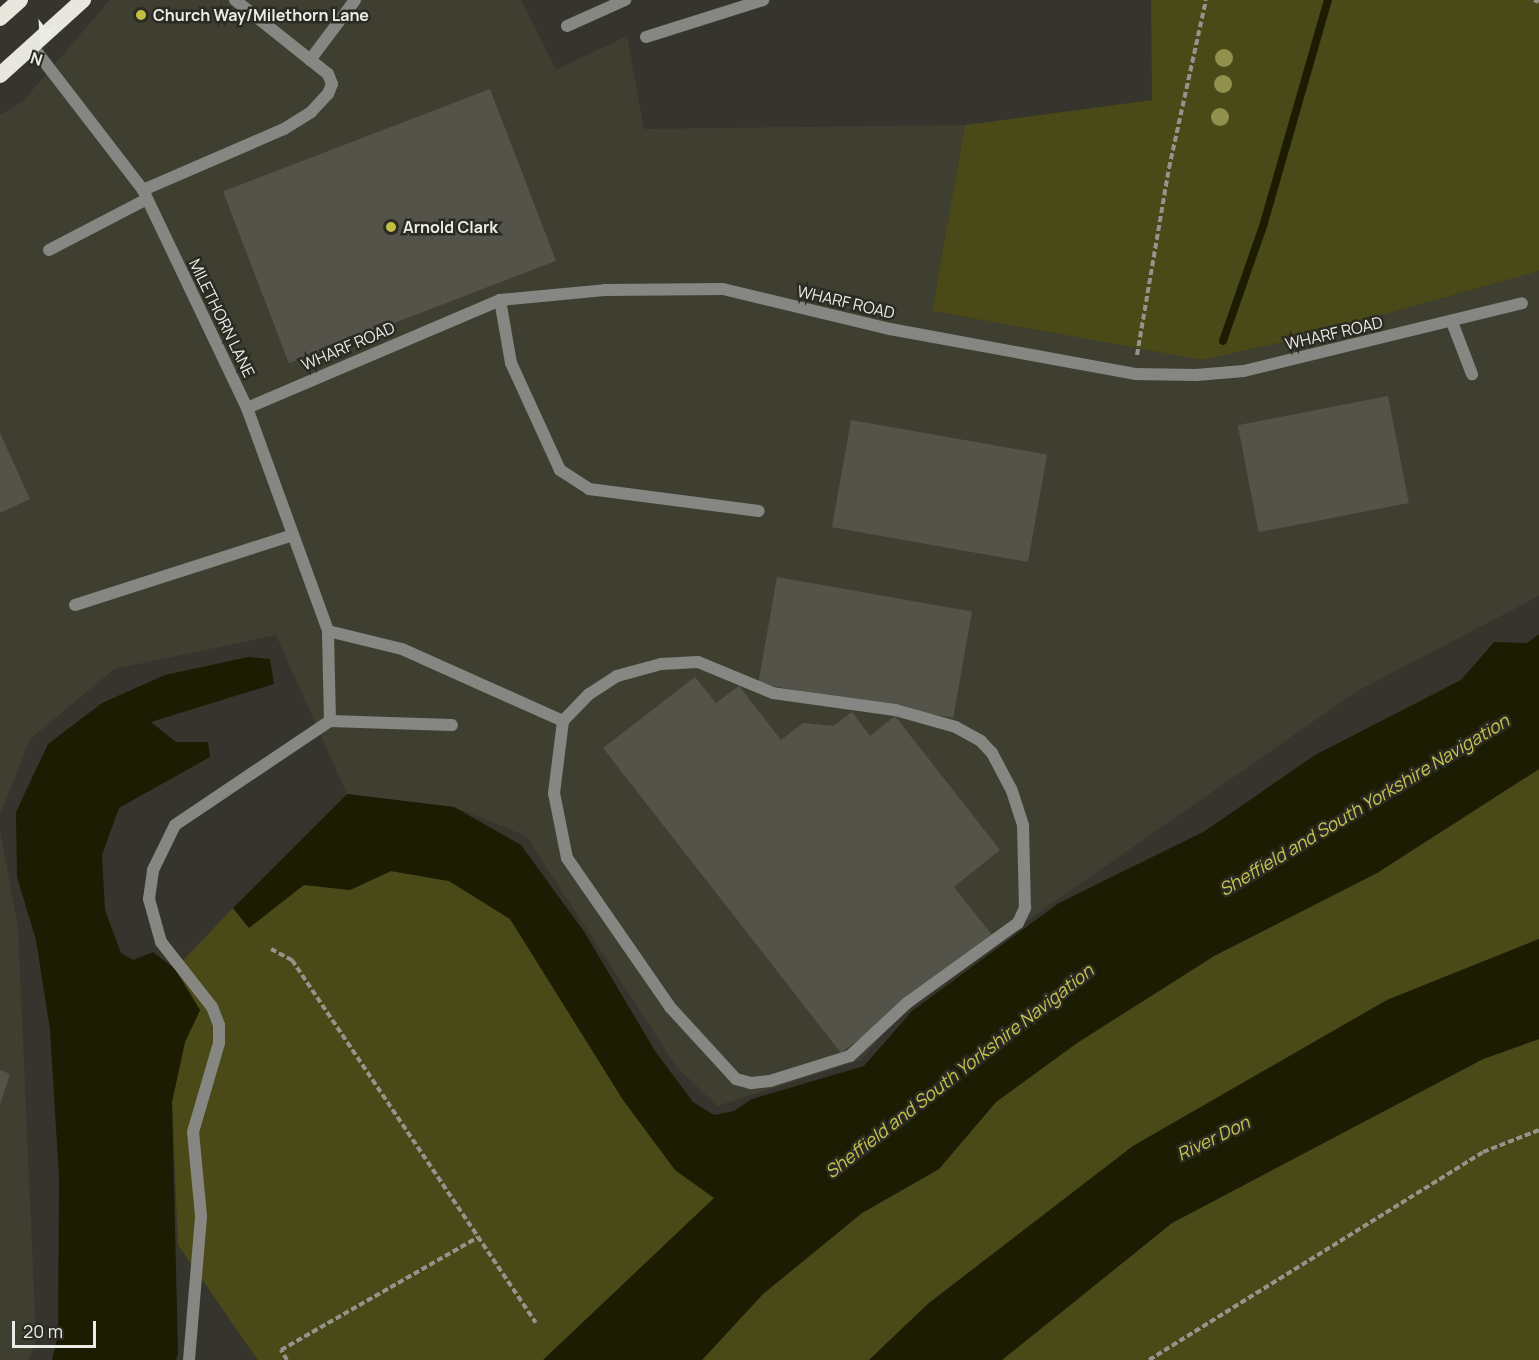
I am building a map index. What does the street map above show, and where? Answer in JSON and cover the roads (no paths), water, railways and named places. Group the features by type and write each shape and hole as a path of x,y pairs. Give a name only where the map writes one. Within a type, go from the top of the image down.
{"highway":[{"path":"0,18 20,0"},
{"path":"0,75 83,0"}],"street":[{"path":"49,250 145,195 284,129 311,112 332,84 328,74 235,0"},
{"path":"310,60 355,0"},
{"path":"567,26 626,0"},
{"path":"646,37 764,0"},
{"name":"MILETHORN LANE","path":"33,47 145,195 247,408 328,631 330,721"},
{"name":"WHARF ROAD","path":"247,408 500,300 605,290 723,289 890,329 1135,374 1244,371 1452,322 1522,303"},
{"path":"500,300 511,363 561,470 589,489 759,511"},
{"path":"1452,322 1473,374"},
{"path":"75,605 293,535"},
{"path":"328,631 402,649 563,721"},
{"path":"698,662 773,693 896,710 956,727 981,741 992,753 1011,789 1023,825 1025,908 1018,923 906,1003 850,1056 770,1081 751,1083 736,1079 670,1007 567,858 554,793 563,721 590,694 617,676 661,663 698,662"},
{"path":"189,1360 201,1216 193,1132 219,1043 219,1024 212,1006 161,942 149,899 153,870 175,825 330,721 452,725"}],"water":[{"name":"Sheffield and South Yorkshire Navigation","path":"1539,634 1539,769 1377,873 1214,956 1077,1043 996,1102 939,1169 862,1213 763,1294 702,1360 543,1360 714,1198 675,1170 623,1100 510,919 449,881 391,871 350,890 304,885 249,928 233,908 347,794 454,807 521,845 585,933 655,1051 693,1102 714,1115 734,1111 752,1099 864,1066 912,1011 1059,903 1205,831 1315,755 1461,680 1494,642 1527,643"},
{"path":"248,657 270,659 274,684 151,722 176,742 208,742 210,757 119,808 102,855 105,910 121,953 133,960 153,952 175,969 200,1010 185,1042 172,1102 178,1354 176,1360 52,1360 58,1335 59,1177 50,1030 36,940 17,877 16,812 48,744 102,703 165,675"},
{"name":"River Don","path":"1539,939 1539,1039 1483,1059 1172,1223 1002,1360 869,1360 929,1303 1133,1146 1387,1000"}],"waterway":[{"path":"1223,341 1264,223 1328,0"}],"place":[{"name":"Church Way/Milethorn Lane","path":"141,15"},
{"name":"Arnold Clark","path":"391,227"}]}
